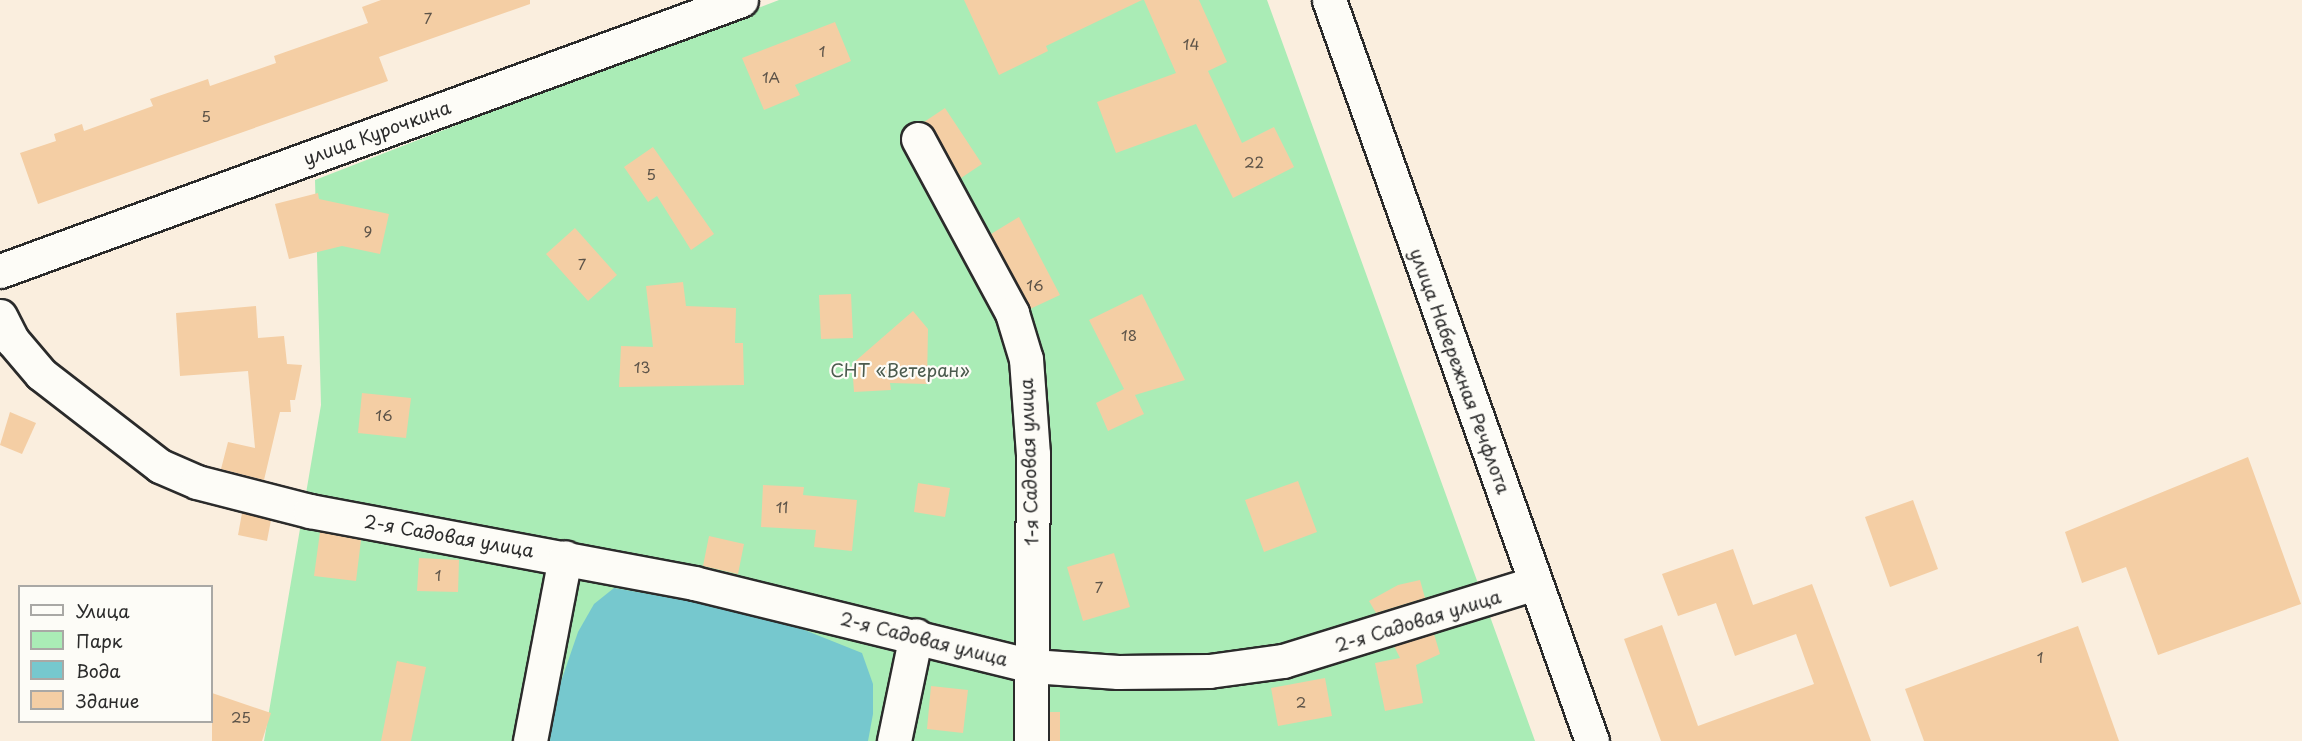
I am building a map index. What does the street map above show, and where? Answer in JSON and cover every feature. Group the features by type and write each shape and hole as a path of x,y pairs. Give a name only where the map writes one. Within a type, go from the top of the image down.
{"street":[{"name":"улица Курочкина","path":"6,269 741,0"},
{"name":"улица Набережная Речфлота","path":"1329,0 1592,741"},
{"name":"1-я Садовая улица","path":"918,139 1012,313 1026,359 1033,454 1031,741"},
{"name":"2-я Садовая улица","path":"0,316 13,341 40,374 160,466 197,482 310,511 565,557 916,635 1032,666 1119,672 1209,671 1283,661 1535,583"},
{"path":"530,741 565,557"},
{"path":"894,741 916,635"}],"green space":[{"name":"СНТ «Ветеран»","path":"779,0 1267,0 1535,741 264,741 321,405 315,180"}],"water":[{"path":"614,588 712,605 802,629 862,653 873,684 873,714 868,741 550,741 554,702 578,632 594,604"}],"building":[{"path":"381,0 530,0 530,4 379,57 388,81 38,204 20,153 56,141 54,134 82,124 84,131 153,106 150,99 208,79 210,86 276,63 274,56 368,23 362,7"},
{"path":"964,0 1142,0 1046,46 1048,51 999,75"},
{"path":"1144,0 1199,0 1227,62 1208,71 1242,143 1274,127 1294,167 1233,198 1196,124 1116,153 1097,102 1176,73"},
{"path":"835,22 851,61 795,85 800,95 764,110 742,58"},
{"path":"945,108 982,164 961,178 934,130 924,122"},
{"path":"653,147 714,234 691,250 657,196 648,202 624,167"},
{"path":"318,193 319,199 389,214 380,254 342,246 289,259 275,204"},
{"path":"1019,217 1060,295 1030,309 991,234"},
{"path":"575,228 617,275 588,301 546,254"},
{"path":"683,282 686,306 736,308 735,343 743,343 744,385 619,387 621,346 653,347 646,286"},
{"path":"851,294 853,338 821,339 819,295"},
{"path":"1142,294 1185,380 1135,395 1144,414 1108,431 1096,403 1124,389 1089,320"},
{"path":"256,306 258,338 284,336 287,364 302,365 295,400 290,400 291,412 280,412 264,480 221,469 228,442 255,448 248,371 180,376 176,313"},
{"path":"913,311 928,329 927,384 890,383 891,390 854,392 852,364"},
{"path":"362,393 411,398 406,438 358,433"},
{"path":"10,412 36,423 22,454 0,445"},
{"path":"2248,457 2301,604 2158,655 2126,567 2082,583 2065,532"},
{"path":"1298,481 1317,532 1264,552 1245,500"},
{"path":"918,483 950,488 945,517 914,512"},
{"path":"763,485 804,487 803,495 857,500 852,551 814,547 816,530 761,527"},
{"path":"1913,500 1938,569 1890,587 1865,517"},
{"path":"242,513 271,520 267,541 238,535"},
{"path":"320,532 361,540 356,581 314,576"},
{"path":"709,536 744,544 738,574 703,566"},
{"path":"1733,549 1753,605 1812,584 1871,741 1661,741 1624,639 1662,625 1698,726 1814,684 1796,634 1735,656 1716,603 1678,616 1662,574"},
{"path":"1114,553 1130,607 1083,621 1067,567"},
{"path":"419,558 459,560 458,592 417,591"},
{"path":"1420,580 1425,598 1376,613 1369,601 1398,585"},
{"path":"2078,626 2119,741 1924,741 1905,689"},
{"path":"1434,634 1440,654 1416,665 1423,703 1385,711 1375,663 1400,658 1394,646"},
{"path":"397,661 426,667 411,741 381,741"},
{"path":"1325,678 1332,716 1278,726 1271,688"},
{"path":"931,686 968,690 963,733 927,729"},
{"path":"213,693 271,713 262,741 212,741"},
{"path":"1050,712 1060,712 1060,741 1050,741"}]}
